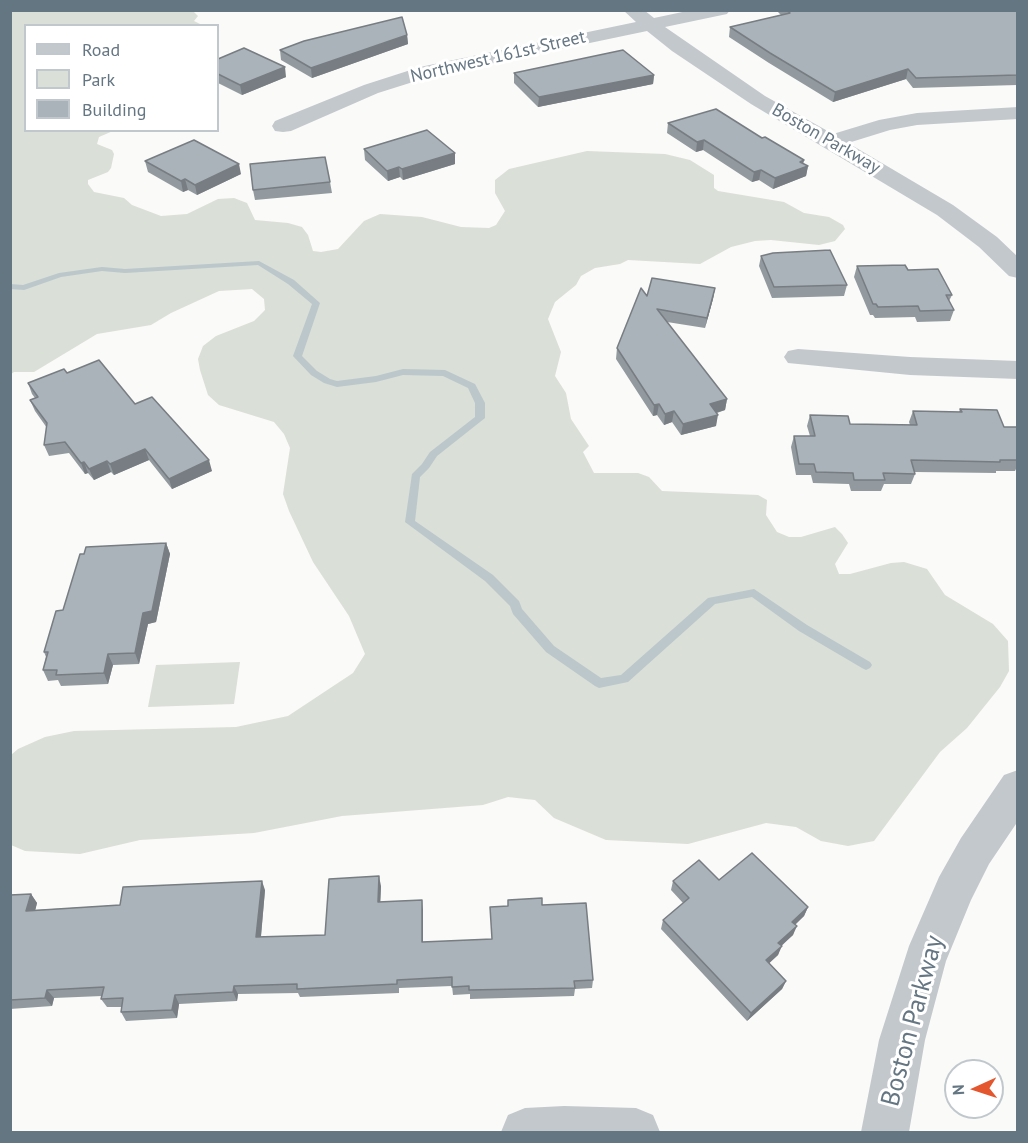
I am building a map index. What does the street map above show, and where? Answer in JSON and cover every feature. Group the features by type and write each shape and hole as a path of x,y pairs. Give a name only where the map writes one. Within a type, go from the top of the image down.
{"street":[{"name":"Boston Parkway","path":"632,10 758,100 945,210 988,242 1017,271"},
{"name":"Northwest 161st Street","path":"283,126 371,89 427,71 721,10"},
{"path":"830,142 886,124 917,119 1017,113"},
{"path":"798,357 910,366 1017,370"},
{"name":"Boston Parkway","path":"885,1132 902,1041 924,961 954,891 975,851 1017,787"},
{"path":"525,1132 564,1130 636,1132"}],"green space":[{"path":"11,10 192,10 198,16 194,21 200,24 24,24 24,132 111,132 99,137 97,144 112,150 114,154 108,172 88,180 94,192 124,198 132,205 161,216 187,214 218,199 234,198 247,203 255,220 288,223 302,227 308,235 313,251 321,252 338,249 364,221 380,214 422,217 461,227 489,228 496,225 505,211 495,193 495,180 509,169 587,151 665,154 690,160 714,175 714,188 718,191 784,202 804,213 829,217 843,225 845,229 835,241 819,245 771,240 755,241 731,247 700,264 628,260 620,264 595,268 581,276 576,285 555,302 548,319 561,352 555,376 566,393 571,419 589,446 583,452 594,473 638,473 649,477 662,491 758,495 767,500 766,515 777,532 789,537 801,537 835,527 848,543 835,564 839,574 850,574 891,563 904,562 927,569 945,595 993,624 1008,641 1009,671 1000,687 967,728 940,752 874,841 848,846 821,841 796,827 766,823 688,844 606,840 554,818 535,800 508,797 483,805 342,816 254,833 140,840 80,854 25,851 11,845 11,755 18,749 45,737 74,731 236,727 288,716 353,673 365,654 349,616 313,562 289,511 283,494 290,448 284,434 274,422 219,405 208,395 200,370 198,359 203,346 216,336 254,321 265,310 264,299 252,289 219,291 151,325 97,334 34,372 11,374"},
{"path":"240,662 234,704 148,707 156,665"}],"building":[{"path":"787,10 1017,10 1017,75 916,78 908,69 835,92 730,27 790,13"},
{"path":"402,17 407,35 311,68 280,50 304,41"},
{"path":"244,48 285,67 240,85 219,74 219,59"},
{"path":"623,50 654,75 539,97 514,73"},
{"path":"716,109 762,138 765,137 804,160 800,162 808,166 775,178 761,170 754,172 704,140 697,142 668,123"},
{"path":"427,130 455,153 402,169 399,167 387,171 364,149"},
{"path":"194,140 239,164 195,185 185,179 181,181 145,161"},
{"path":"325,157 330,182 253,190 250,164"},
{"path":"830,250 847,285 774,287 761,256 773,253"},
{"path":"905,265 908,270 938,269 952,295 946,295 954,310 920,311 918,306 878,307 873,304 857,266"},
{"path":"652,278 715,288 707,318 657,309 727,399 710,404 718,415 683,424 674,411 665,414 659,404 654,405 617,348 641,288 647,296"},
{"path":"99,360 135,404 152,397 209,460 169,479 145,449 110,464 107,461 89,469 84,462 81,463 65,442 44,445 47,423 30,400 38,397 28,383 64,369 67,373"},
{"path":"960,409 997,410 1004,427 1017,427 1017,460 1000,460 1000,462 911,460 915,474 883,473 885,480 854,480 853,473 816,472 814,464 799,464 794,436 815,436 810,415 848,416 850,424 917,425 913,411 962,412"},
{"path":"166,543 152,611 143,613 135,653 108,654 104,673 56,675 57,670 43,670 48,652 44,652 56,611 63,610 80,554 84,554 86,547"},
{"path":"752,853 808,907 792,922 797,926 778,943 782,946 766,960 786,981 751,1013 663,920 689,898 673,881 699,860 719,880"},
{"path":"379,876 378,902 422,900 422,942 492,939 490,907 508,906 508,900 542,898 542,905 586,903 593,980 574,981 575,988 469,990 469,986 452,987 452,977 397,980 397,984 297,989 297,984 234,986 233,992 175,995 172,1010 121,1012 123,998 101,999 104,987 47,990 45,998 10,1000 10,895 31,894 26,911 120,905 123,887 262,881 256,937 325,935 329,879"}],"waterway":[{"path":"10,286 24,288 59,275 102,269 125,271 259,263 291,282 316,303 297,356 314,373 327,381 337,384 376,379 403,372 445,373 472,386 480,403 480,418 433,454 426,466 415,476 410,522 489,578 515,604 517,611 550,649 599,683 624,679 712,601 754,593 803,628 866,665"}]}
